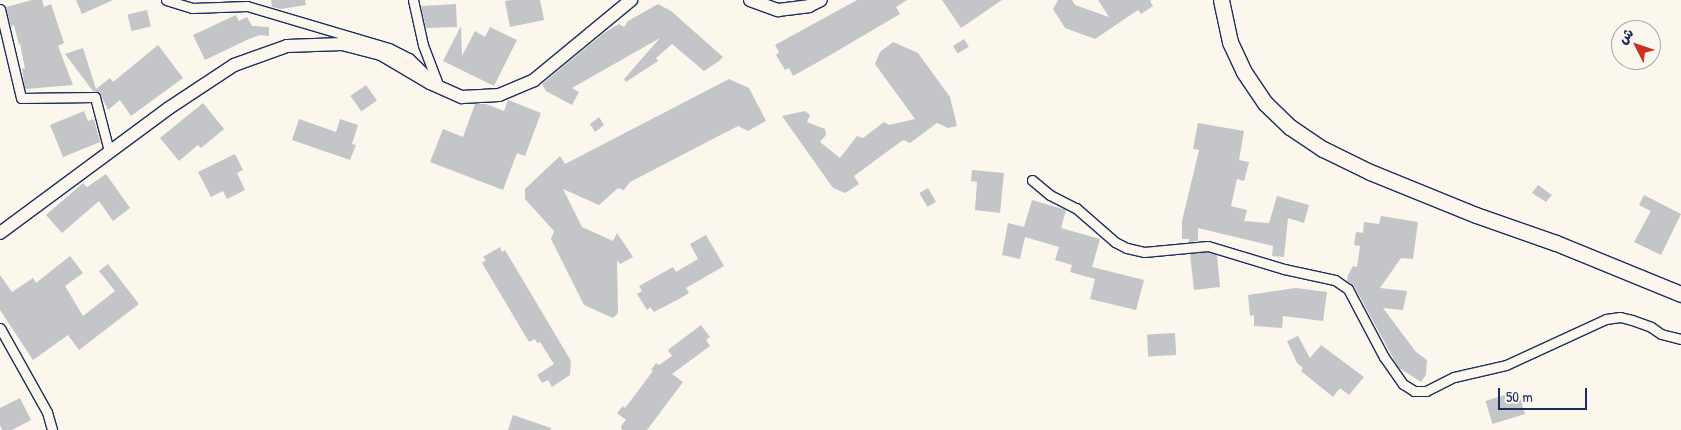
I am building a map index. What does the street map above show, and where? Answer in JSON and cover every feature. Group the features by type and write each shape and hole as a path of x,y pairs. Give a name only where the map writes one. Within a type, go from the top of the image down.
{"main road":[{"path":"0,232 109,151 234,65 287,46 342,44 382,54 439,87 462,97 499,95 534,80 631,0"},
{"path":"750,0 778,10 809,6 821,0"},
{"path":"1222,0 1230,42 1244,72 1265,103 1290,127 1323,149 1396,183 1476,215 1556,243 1681,294"}],"street":[{"path":"166,0 192,8 247,6 389,48 410,58 439,87"},
{"path":"412,0 423,45 439,87"},
{"path":"0,9 21,98 95,97 109,151"},
{"path":"1032,180 1050,195 1076,208 1116,242 1127,248 1144,252 1208,246 1284,268 1335,280 1348,289 1384,357 1403,384 1414,391 1426,391 1454,377 1506,365 1606,319 1620,317 1632,320 1661,334 1681,339"},
{"path":"0,328 47,412 52,430"}],"building":[{"path":"32,0 42,0 44,7 51,4 64,43 58,46 73,85 25,89 22,68 25,69 20,43 19,45 14,25 11,27 6,7"},
{"path":"76,0 113,0 82,14"},
{"path":"271,0 305,0 306,5 281,9 272,7"},
{"path":"540,0 544,20 510,27 505,1"},
{"path":"857,0 907,0 896,7 900,14 827,57 793,76 789,68 785,70 776,55 779,52 775,45"},
{"path":"942,0 1002,0 961,28"},
{"path":"1058,0 1072,0 1075,5 1109,17 1098,0 1152,0 1150,1 1153,6 1141,14 1138,10 1095,39 1065,28 1053,9"},
{"path":"456,4 457,27 426,28 421,6"},
{"path":"658,4 671,11 723,57 704,71 672,44 656,58 658,61 626,82 624,79 660,38 572,88 579,92 572,105 546,91 542,84 604,33 619,24 624,27 628,21"},
{"path":"147,10 151,27 131,31 128,14"},
{"path":"236,15 239,21 247,17 252,26 269,27 269,36 260,35 249,39 205,60 193,35"},
{"path":"461,26 462,56 475,31 485,37 490,27 517,40 494,86 443,61"},
{"path":"964,39 969,47 958,54 953,46"},
{"path":"893,42 918,53 950,97 957,126 948,128 937,123 910,143 903,140 854,176 859,184 845,193 833,188 782,116 805,111 810,115 807,122 825,129 826,135 820,142 840,158 857,136 863,138 884,122 889,125 915,119 875,64 880,52"},
{"path":"158,45 183,78 131,116 120,100 108,110 100,93 93,91 65,54 83,48 96,89 110,78 113,82"},
{"path":"729,79 749,88 766,121 748,131 738,126 630,182 624,190 618,188 599,205 563,189 582,227 613,241 617,233 633,257 620,264 617,260 618,313 613,318 584,305 551,239 554,231 525,199 525,189 560,156 565,164"},
{"path":"366,85 377,101 361,111 350,96"},
{"path":"508,100 541,113 525,156 517,153 503,190 430,162 443,129 463,137 475,104 486,104 504,111"},
{"path":"203,103 224,129 201,148 198,145 179,161 160,138"},
{"path":"84,111 88,121 94,119 100,142 63,157 50,125"},
{"path":"599,117 604,125 595,132 590,124"},
{"path":"299,119 336,132 340,119 358,125 352,144 356,145 350,160 292,140"},
{"path":"1198,123 1244,131 1239,160 1249,162 1244,181 1237,179 1231,206 1247,210 1244,221 1269,223 1277,196 1309,205 1304,223 1288,218 1284,257 1272,256 1273,246 1198,228 1198,241 1189,242 1189,239 1182,239 1182,221 1199,150 1193,149"},
{"path":"235,154 243,170 237,173 245,190 227,199 223,191 211,197 198,172"},
{"path":"972,170 1004,173 1000,213 975,210 977,182 971,181"},
{"path":"106,174 130,208 113,221 99,201 62,233 46,215 83,183 87,187"},
{"path":"1538,185 1552,195 1546,202 1532,193"},
{"path":"928,188 936,202 927,207 919,193"},
{"path":"1644,195 1681,214 1661,255 1634,242 1651,211 1639,205"},
{"path":"1032,200 1066,210 1061,228 1100,239 1092,267 1144,280 1136,310 1090,299 1095,279 1070,272 1072,265 1055,260 1059,247 1025,237 1020,259 1002,255 1008,223 1024,227"},
{"path":"1381,216 1418,222 1413,259 1401,258 1380,288 1407,291 1403,310 1383,308 1416,352 1427,360 1426,375 1421,382 1398,367 1354,286 1347,281 1353,266 1357,267 1360,246 1354,245 1356,232 1363,233 1364,222 1379,224"},
{"path":"706,235 724,266 686,288 689,293 679,299 654,312 650,307 647,310 637,294 642,291 639,286 673,267 676,272 698,259 690,244"},
{"path":"500,247 502,252 505,250 571,361 570,375 552,387 548,380 542,383 537,375 554,364 540,342 537,343 535,339 529,342 482,263 486,260 483,257"},
{"path":"1207,252 1217,255 1220,287 1194,290 1190,254"},
{"path":"70,256 83,273 65,286 83,316 115,291 99,271 108,264 139,304 79,350 68,335 33,360 0,310 0,275 12,292 33,278 36,283"},
{"path":"1296,288 1327,292 1323,321 1283,316 1282,328 1254,326 1254,315 1250,316 1248,295"},
{"path":"701,325 710,337 706,340 710,346 672,374 683,382 647,430 622,430 621,426 626,420 617,413 623,406 625,408 653,371 651,370 656,363 659,365 672,356 668,350"},
{"path":"1175,333 1176,355 1148,356 1147,334"},
{"path":"1298,336 1310,358 1321,345 1364,377 1349,395 1340,388 1333,397 1301,371 1303,368 1297,363 1287,341"},
{"path":"1518,391 1525,414 1493,424 1485,401"},
{"path":"20,398 31,420 12,430 2,430 0,425 0,408"},
{"path":"513,415 551,428 551,430 508,430"}]}
